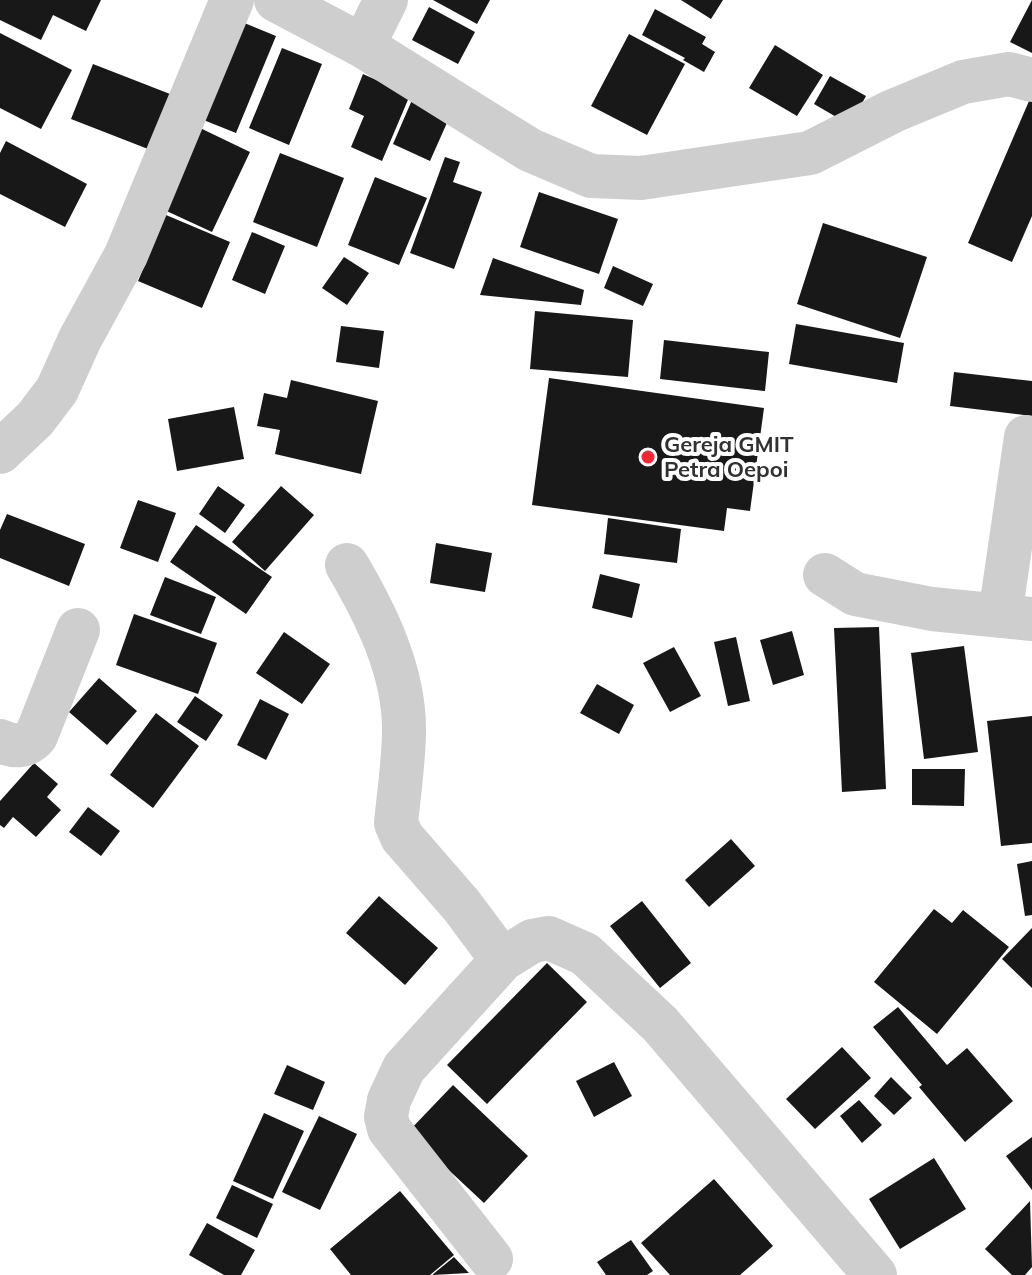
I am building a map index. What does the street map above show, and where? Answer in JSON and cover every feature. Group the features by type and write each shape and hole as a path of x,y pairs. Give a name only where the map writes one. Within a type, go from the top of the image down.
{"street":[{"path":"0,452 35,419 57,390 80,339 126,255 232,0"},
{"path":"276,0 363,46 530,150 591,176 641,178 810,153 893,111 963,82 1009,74 1032,80"},
{"path":"363,46 386,0"},
{"path":"825,575 855,594 932,609 1016,617 1026,437"},
{"path":"347,565 374,611 400,685 404,728 396,823 402,837 462,906 502,960"},
{"path":"0,741 14,746 24,745 36,736 78,630"},
{"path":"491,1259 389,1129 386,1117 393,1086 404,1068 502,960 532,941 549,938 585,954 660,1024 875,1275"}],"building":[{"path":"0,0 101,0 86,31 53,15 41,40 0,20"},
{"path":"433,0 490,0 477,24"},
{"path":"681,0 723,0 711,19"},
{"path":"1032,0 1032,53 1010,42"},
{"path":"429,7 475,32 458,64 412,40"},
{"path":"655,9 706,37 702,44 715,52 704,72 642,35"},
{"path":"237,20 276,36 236,133 196,117"},
{"path":"0,33 72,70 41,129 0,108"},
{"path":"629,34 685,64 647,135 591,106"},
{"path":"775,45 823,75 797,116 749,88"},
{"path":"282,48 322,64 289,145 249,128"},
{"path":"93,64 188,101 166,156 71,119"},
{"path":"363,74 410,95 382,161 351,147 364,116 349,109"},
{"path":"830,76 866,96 850,125 814,104"},
{"path":"1032,94 1032,216 1012,262 968,243"},
{"path":"412,100 450,116 430,161 393,144"},
{"path":"198,127 250,152 212,232 160,208"},
{"path":"6,141 87,184 65,227 0,194 0,153"},
{"path":"280,153 344,178 317,247 253,222"},
{"path":"445,157 460,162 453,182 482,192 454,269 410,253"},
{"path":"375,177 427,198 399,265 348,245"},
{"path":"539,192 618,219 599,274 520,247"},
{"path":"166,215 230,242 202,308 138,281"},
{"path":"823,223 927,257 900,338 797,304"},
{"path":"252,232 285,246 265,294 232,280"},
{"path":"344,257 369,273 347,305 322,288"},
{"path":"493,258 584,290 581,305 480,295"},
{"path":"613,266 653,284 643,306 604,288"},
{"path":"535,311 633,320 628,377 530,369"},
{"path":"796,324 904,343 897,383 789,364"},
{"path":"341,326 384,331 379,368 336,362"},
{"path":"664,340 769,352 765,391 660,379"},
{"path":"954,372 1032,381 1032,416 950,406"},
{"name":"Gereja GMIT Petra Oepoi","path":"549,378 764,408 750,511 727,508 724,531 532,505"},
{"path":"291,380 378,401 361,474 275,454 280,430 257,426 264,393 287,398"},
{"path":"234,407 244,459 177,471 168,419"},
{"path":"218,486 245,505 225,533 199,514"},
{"path":"281,486 314,515 265,571 232,542"},
{"path":"138,500 176,513 158,562 120,548"},
{"path":"7,514 85,544 69,586 0,558 0,530"},
{"path":"608,518 681,529 677,563 604,554"},
{"path":"196,525 272,577 246,614 170,562"},
{"path":"436,543 492,553 485,592 430,583"},
{"path":"600,574 640,584 632,618 592,608"},
{"path":"165,577 216,597 201,634 150,615"},
{"path":"134,614 217,643 198,694 116,665"},
{"path":"879,627 886,789 842,792 834,628"},
{"path":"792,631 804,675 773,685 760,640"},
{"path":"284,632 330,664 302,704 256,673"},
{"path":"736,637 750,701 728,706 714,642"},
{"path":"964,646 978,752 924,759 911,653"},
{"path":"674,647 701,696 670,712 643,663"},
{"path":"99,678 137,711 107,745 69,712"},
{"path":"597,684 634,705 619,734 580,713"},
{"path":"195,696 223,715 206,741 177,722"},
{"path":"260,699 289,714 266,760 237,745"},
{"path":"156,713 199,746 153,808 110,775"},
{"path":"1032,716 1032,843 1001,846 987,721"},
{"path":"34,763 58,784 47,797 61,810 36,837 13,817 4,828 0,825 0,801"},
{"path":"912,769 965,769 964,806 912,805"},
{"path":"88,807 120,831 101,856 69,832"},
{"path":"731,839 755,866 709,907 685,880"},
{"path":"1032,861 1032,915 1025,916 1017,864"},
{"path":"379,896 438,948 405,985 346,933"},
{"path":"642,901 691,963 660,988 610,926"},
{"path":"934,909 952,923 963,910 1009,947 937,1034 874,982"},
{"path":"1032,928 1032,988 1002,959"},
{"path":"547,963 587,1002 487,1104 447,1065"},
{"path":"898,1007 947,1065 967,1048 1013,1101 965,1142 873,1027"},
{"path":"842,1047 871,1078 815,1129 786,1099"},
{"path":"614,1062 632,1096 594,1117 576,1081"},
{"path":"287,1065 325,1082 313,1110 274,1094"},
{"path":"891,1077 912,1098 894,1115 874,1096"},
{"path":"453,1085 528,1156 484,1203 408,1132"},
{"path":"859,1100 882,1125 862,1143 840,1116"},
{"path":"264,1113 304,1131 273,1199 233,1181"},
{"path":"319,1116 357,1134 320,1210 282,1192"},
{"path":"1032,1137 1032,1190 1006,1156"},
{"path":"934,1158 966,1209 900,1249 869,1199"},
{"path":"714,1179 773,1246 740,1275 670,1275 641,1243"},
{"path":"232,1185 273,1204 257,1238 216,1218"},
{"path":"400,1191 454,1255 430,1275 351,1275 330,1249"},
{"path":"1030,1201 1032,1267 1025,1275 1012,1275 985,1249"},
{"path":"207,1223 255,1250 241,1275 224,1275 189,1255"},
{"path":"631,1240 653,1271 647,1275 606,1275 597,1262"},
{"path":"454,1257 469,1273 432,1275"}],"place":[{"name":"Gereja GMIT Petra Oepoi","path":"648,457"}]}
